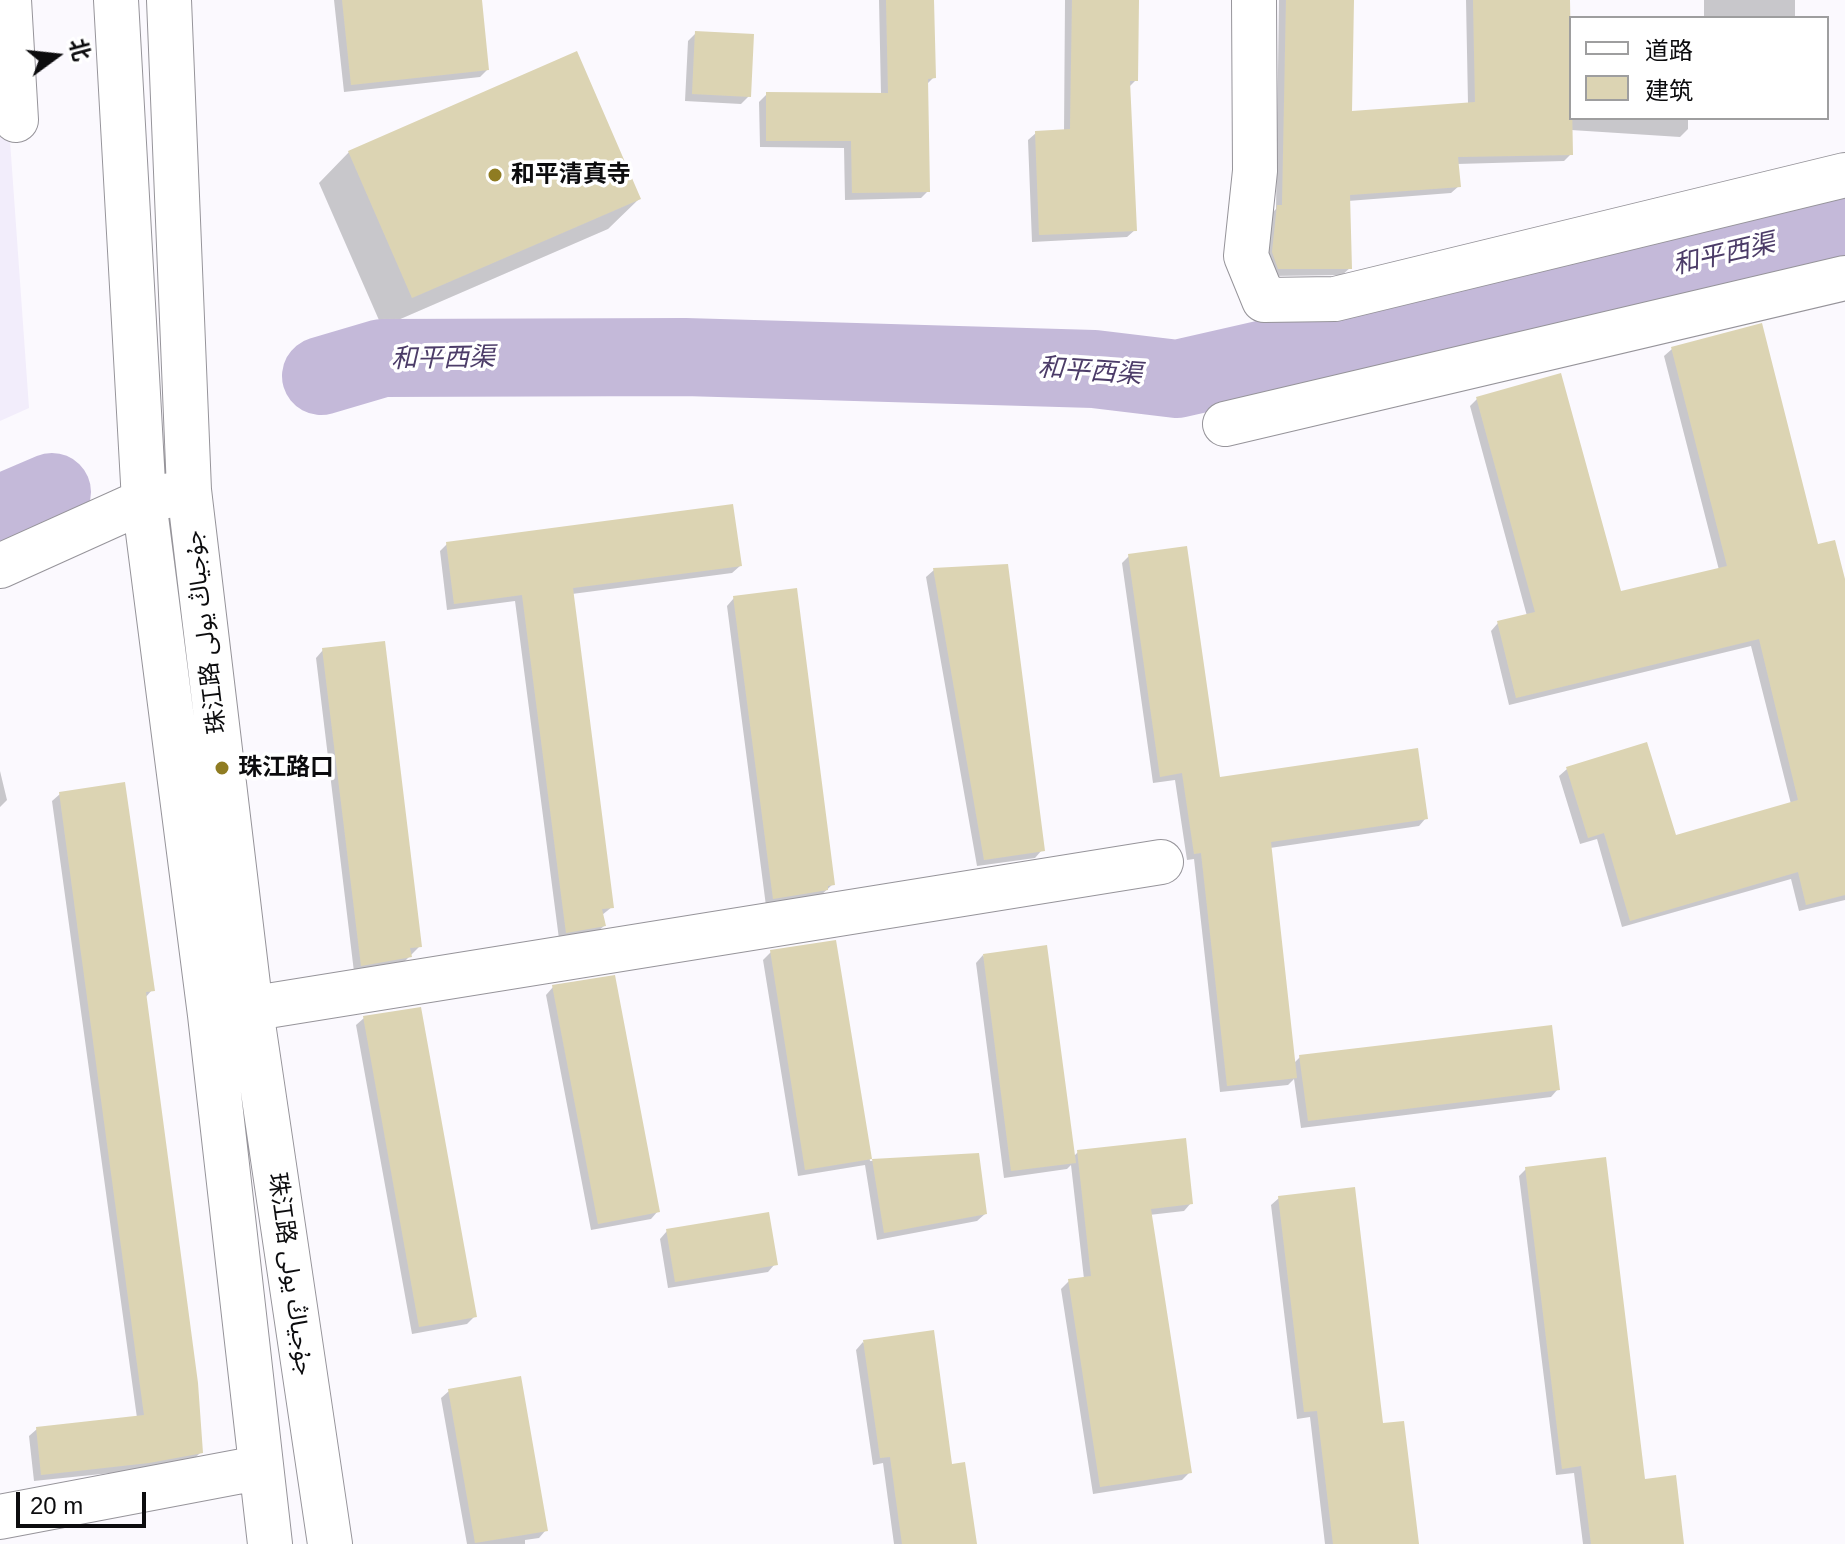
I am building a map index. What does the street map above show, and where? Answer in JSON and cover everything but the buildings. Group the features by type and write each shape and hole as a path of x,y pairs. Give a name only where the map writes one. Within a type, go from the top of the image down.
{"street":[{"path":"9,0 16,120"},
{"name":"珠江路 جۇجياڭ يولى","path":"116,0 144,501 230,1013 330,1544"},
{"name":"珠江路 جۇجياڭ يولى","path":"169,0 189,490 230,1013 258,1468 270,1544"},
{"path":"1254,0 1255,171 1246,256 1264,300 1335,299 1845,175"},
{"path":"1225,424 1845,278"},
{"path":"0,566 144,501 189,490"},
{"path":"230,1013 1161,862"},
{"path":"0,1517 258,1468"}],"shaded area":[{"path":"0,0 29,408 0,421"}],"waterway":[{"name":"和平西渠","path":"321,376 382,358 685,357 1094,369 1177,379 1845,227"},
{"name":"和平西渠","path":"0,514 52,492"}],"place":[{"name":"和平清真寺","path":"495,175"},
{"name":"珠江路口","path":"222,768"}]}
